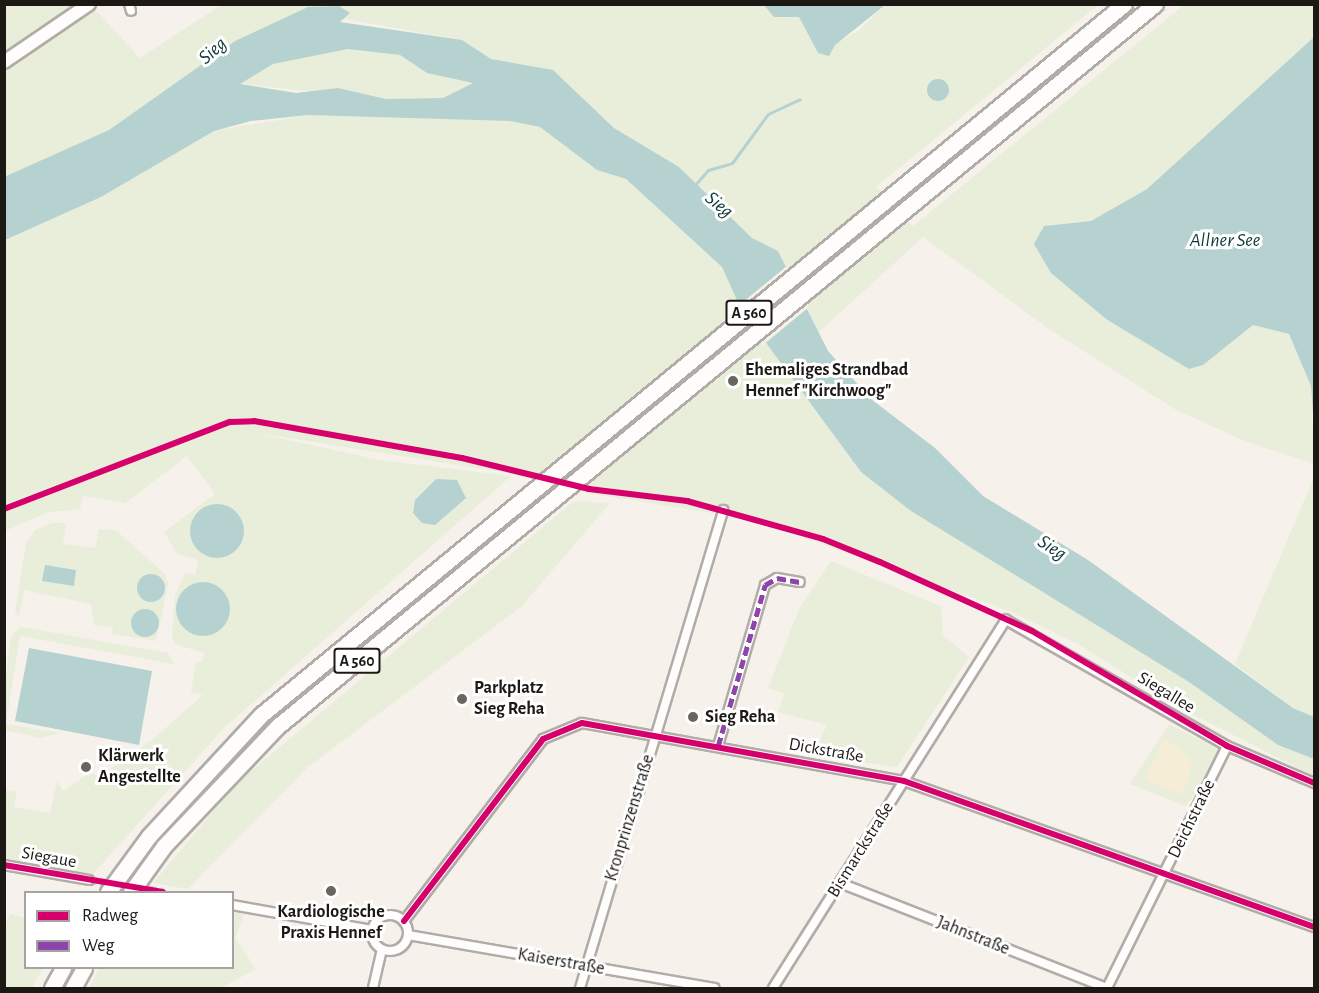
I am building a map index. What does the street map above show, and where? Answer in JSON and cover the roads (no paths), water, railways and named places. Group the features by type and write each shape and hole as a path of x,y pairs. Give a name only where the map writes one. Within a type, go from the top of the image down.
{"highway":[{"name":"A 560","path":"109,891 149,836 261,716 1124,4"},
{"name":"A 560","path":"132,891 164,846 278,726 1155,4"},
{"path":"52,988 62,969"},
{"path":"73,988 83,969"}],"main road":[{"path":"4,62 89,4"}],"street":[{"name":"Kronprinzenstraße","path":"580,988 584,967 723,510"},
{"path":"718,746 765,585 777,579 800,582"},
{"name":"Siegallee","path":"1006,620 1227,746 1314,783"},
{"name":"Bismarckstraße","path":"773,988 1006,620"},
{"name":"Dickstraße","path":"404,921 543,738 582,723 656,734 904,781 1314,927"},
{"name":"Deichstraße","path":"1106,988 1166,873 1227,746"},
{"name":"Siegaue","path":"4,865 89,880"},
{"name":"Jahnstraße","path":"840,883 1106,988"},
{"path":"234,905 372,930"},
{"path":"372,930 385,915 404,921 408,935 399,949 382,950"},
{"path":"372,930 382,950 373,988"},
{"name":"Kaiserstraße","path":"408,935 714,988"}],"water":[{"path":"764,5 885,5 835,45 829,56 818,53 799,17 774,17"},
{"name":"Sieg","path":"339,6 350,13 340,22 462,40 491,59 553,70 614,128 679,167 752,238 778,251 828,351 871,399 935,448 983,496 1088,560 1293,708 1314,717 1314,759 1278,745 1189,682 911,511 861,472 741,309 722,267 626,179 597,170 540,127 510,121 308,115 251,121 214,131 101,197 5,240 4,177 109,130 235,41 308,7","holes":["348,49 400,55 427,73 473,83 443,98 386,99 338,88 296,93 240,84 273,64"]},
{"name":"Allner See","path":"1314,37 1314,428 1311,386 1289,334 1253,325 1203,365 1189,369 1106,319 1051,273 1034,244 1044,226 1091,221 1147,189"},
{"path":"938,79 948,86 949,90 942,100 938,101 928,94 927,90 934,80"},
{"path":"436,479 457,480 466,498 435,525 422,523 413,513 415,500"},
{"path":"217,504 227,506 236,512 242,521 244,531 242,541 236,550 227,556 217,558 207,556 198,550 192,541 190,531 192,521 198,512 207,506"},
{"path":"45,565 76,570 74,586 42,581"},
{"path":"151,574 161,578 165,588 161,598 151,602 141,598 137,588 141,578"},
{"path":"198,582 208,582 218,586 226,594 230,609 226,624 218,632 208,636 198,636 188,632 180,624 176,614 176,604 180,594 188,586"},
{"path":"145,609 155,613 159,623 155,633 145,637 135,633 131,623 135,613"},
{"path":"29,648 152,671 139,745 15,721"}],"waterway":[{"path":"694,186 708,170 732,163 768,114 800,99"}],"tunnel":[{"path":"89,880 157,891"}],"place":[{"name":"Ehemaliges Strandbad Hennef \"Kirchwoog\"","path":"733,381"},
{"name":"Parkplatz Sieg Reha","path":"462,699"},
{"name":"Sieg Reha","path":"693,717"},
{"name":"Klärwerk Angestellte","path":"86,767"},
{"name":"Kardiologische Praxis Hennef","path":"331,891"}]}
